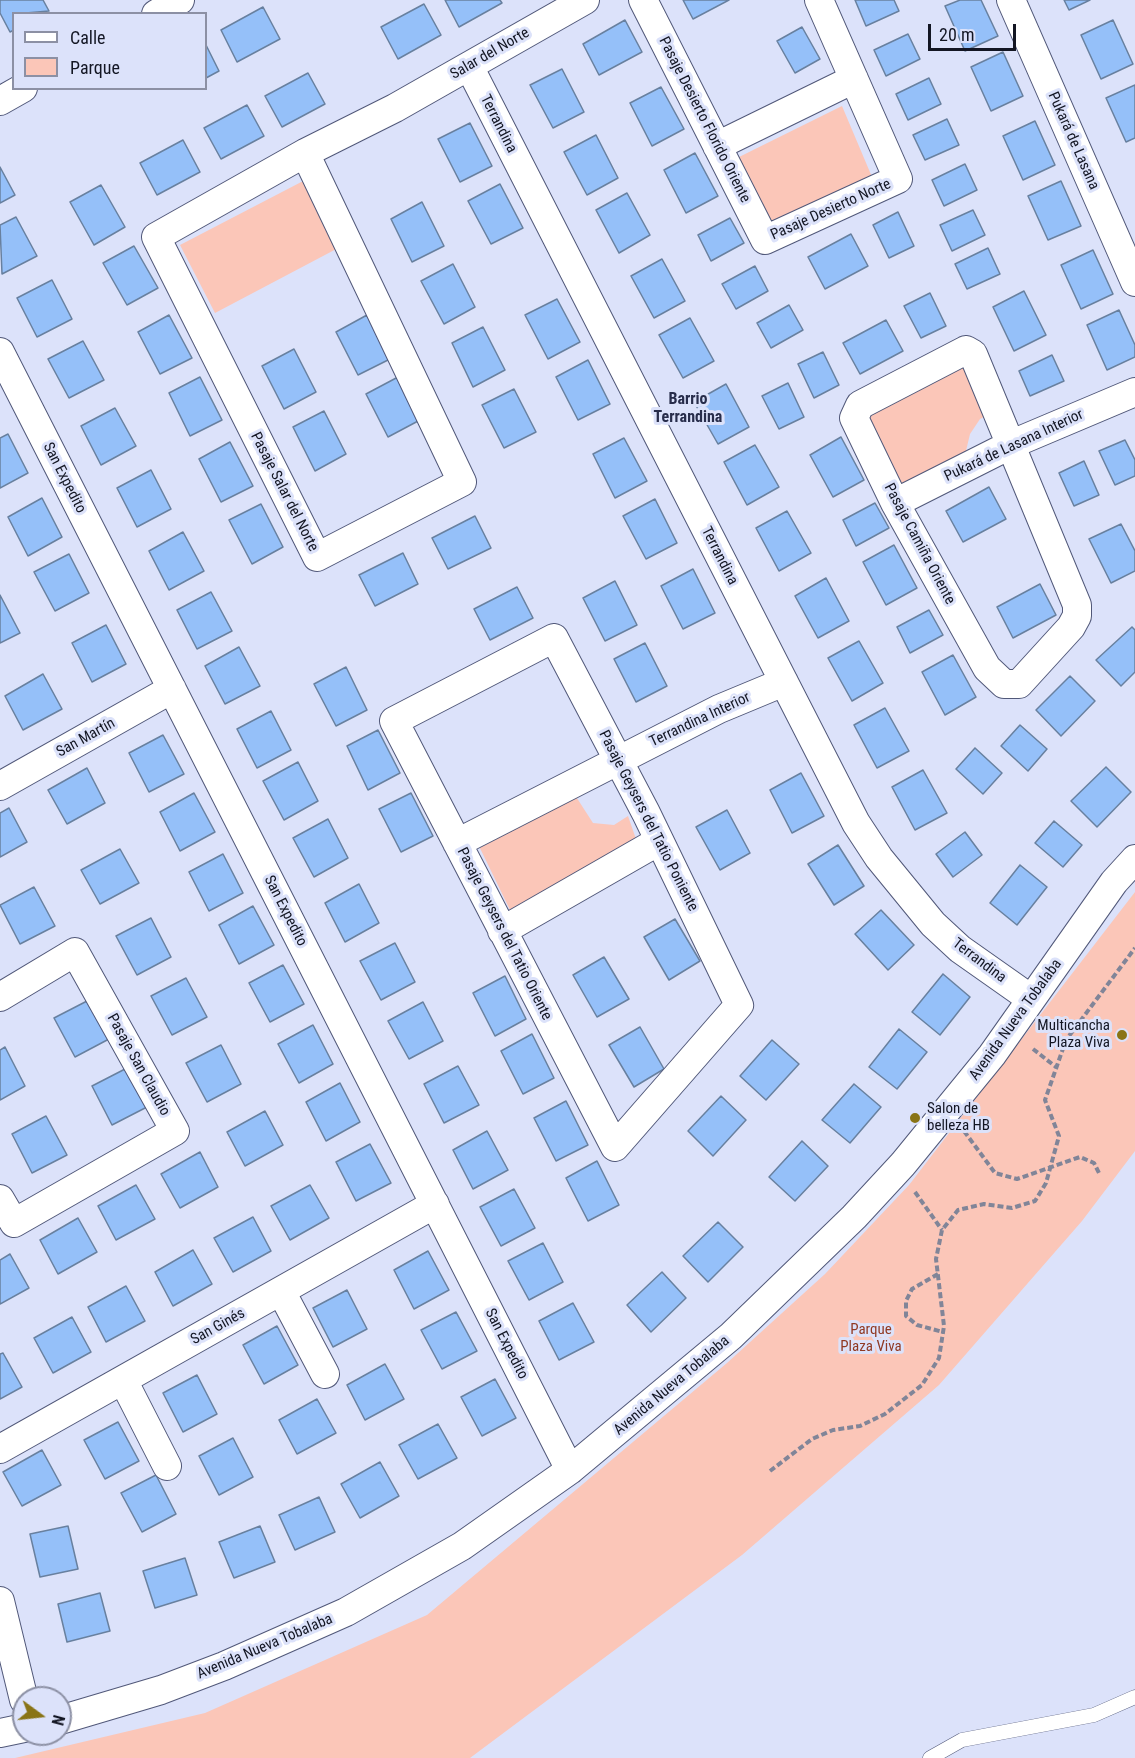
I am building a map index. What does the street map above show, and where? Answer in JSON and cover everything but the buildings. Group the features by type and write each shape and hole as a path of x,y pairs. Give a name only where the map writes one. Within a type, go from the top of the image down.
{"street":[{"path":"159,12 180,0"},
{"name":"Salar del Norte","path":"395,108 585,0"},
{"name":"Pasaje Desierto Florido Oriente","path":"643,0 765,240"},
{"path":"717,146 854,79 819,0"},
{"name":"Pukará de Lasana","path":"1011,0 1135,282"},
{"name":"Terrandina","path":"468,66 851,814 905,892 933,924 960,948 1031,999"},
{"name":"Pasaje Desierto Norte","path":"765,240 898,179 854,79"},
{"path":"0,101 19,90"},
{"name":"Pasaje Salar del Norte","path":"305,153 462,482 317,557 156,237 305,153 395,108"},
{"name":"Pasaje Camiña Oriente","path":"966,350 973,354 1012,444 1077,605 1077,616 1071,627 1019,684 1004,684 987,669 895,502 854,418 860,405 966,350"},
{"name":"San Expedito","path":"0,352 570,1470"},
{"name":"Pukará de Lasana Interior","path":"895,502 1012,444 1135,392"},
{"name":"Pasaje Geysers del Tatio Poniente","path":"394,721 554,638 617,759 739,1005 615,1147"},
{"name":"Terrandina Interior","path":"457,843 617,759 719,709 784,682"},
{"name":"San Martín","path":"0,786 172,689"},
{"name":"Pasaje Geysers del Tatio Oriente","path":"394,721 615,1147"},
{"path":"502,931 659,841"},
{"name":"Avenida Nueva Tobalaba","path":"72,1716 161,1690 224,1666 346,1612 462,1546 570,1470 731,1336 854,1217 950,1110 1114,882 1135,859"},
{"name":"Pasaje San Claudio","path":"0,997 75,952 174,1131 14,1223 0,1199"},
{"name":"San Ginés","path":"0,1449 435,1204"},
{"path":"281,1291 325,1374"},
{"path":"123,1380 167,1466"},
{"path":"0,1601 21,1686"}],"lane":[{"path":"930,1758 962,1740 1094,1714 1135,1697"}],"path":[{"path":"770,1471 812,1439 833,1430 860,1426 885,1414 922,1385 939,1358 943,1332 936,1259 942,1230 958,1210 984,1204 1012,1208 1035,1200 1046,1183 1059,1136 1045,1100 1066,1040 1135,948"},
{"path":"958,1123 995,1173 1017,1179 1080,1157 1094,1163 1100,1175"},
{"path":"909,1185 942,1230"},
{"path":"938,1274 912,1289 906,1301 906,1316 917,1325 943,1332"}],"green space":[{"path":"842,106 872,177 772,226 737,158"},
{"path":"307,179 342,246 215,313 180,245"},
{"path":"965,358 992,413 980,419 970,434 965,455 903,486 864,409"},
{"path":"573,792 593,823 614,825 628,816 636,839 511,912 476,840"},
{"name":"Parque Plaza Viva","path":"1135,892 1135,1151 1082,1221 939,1385 742,1555 470,1758 15,1758 205,1713 427,1615 727,1363 825,1274 909,1185"}],"place":[{"name":"Multicancha Plaza Viva","path":"1122,1035"},
{"name":"Salon de belleza HB","path":"915,1118"}],"district":[{"name":"Barrio Terrandina","path":"688,409"}]}
